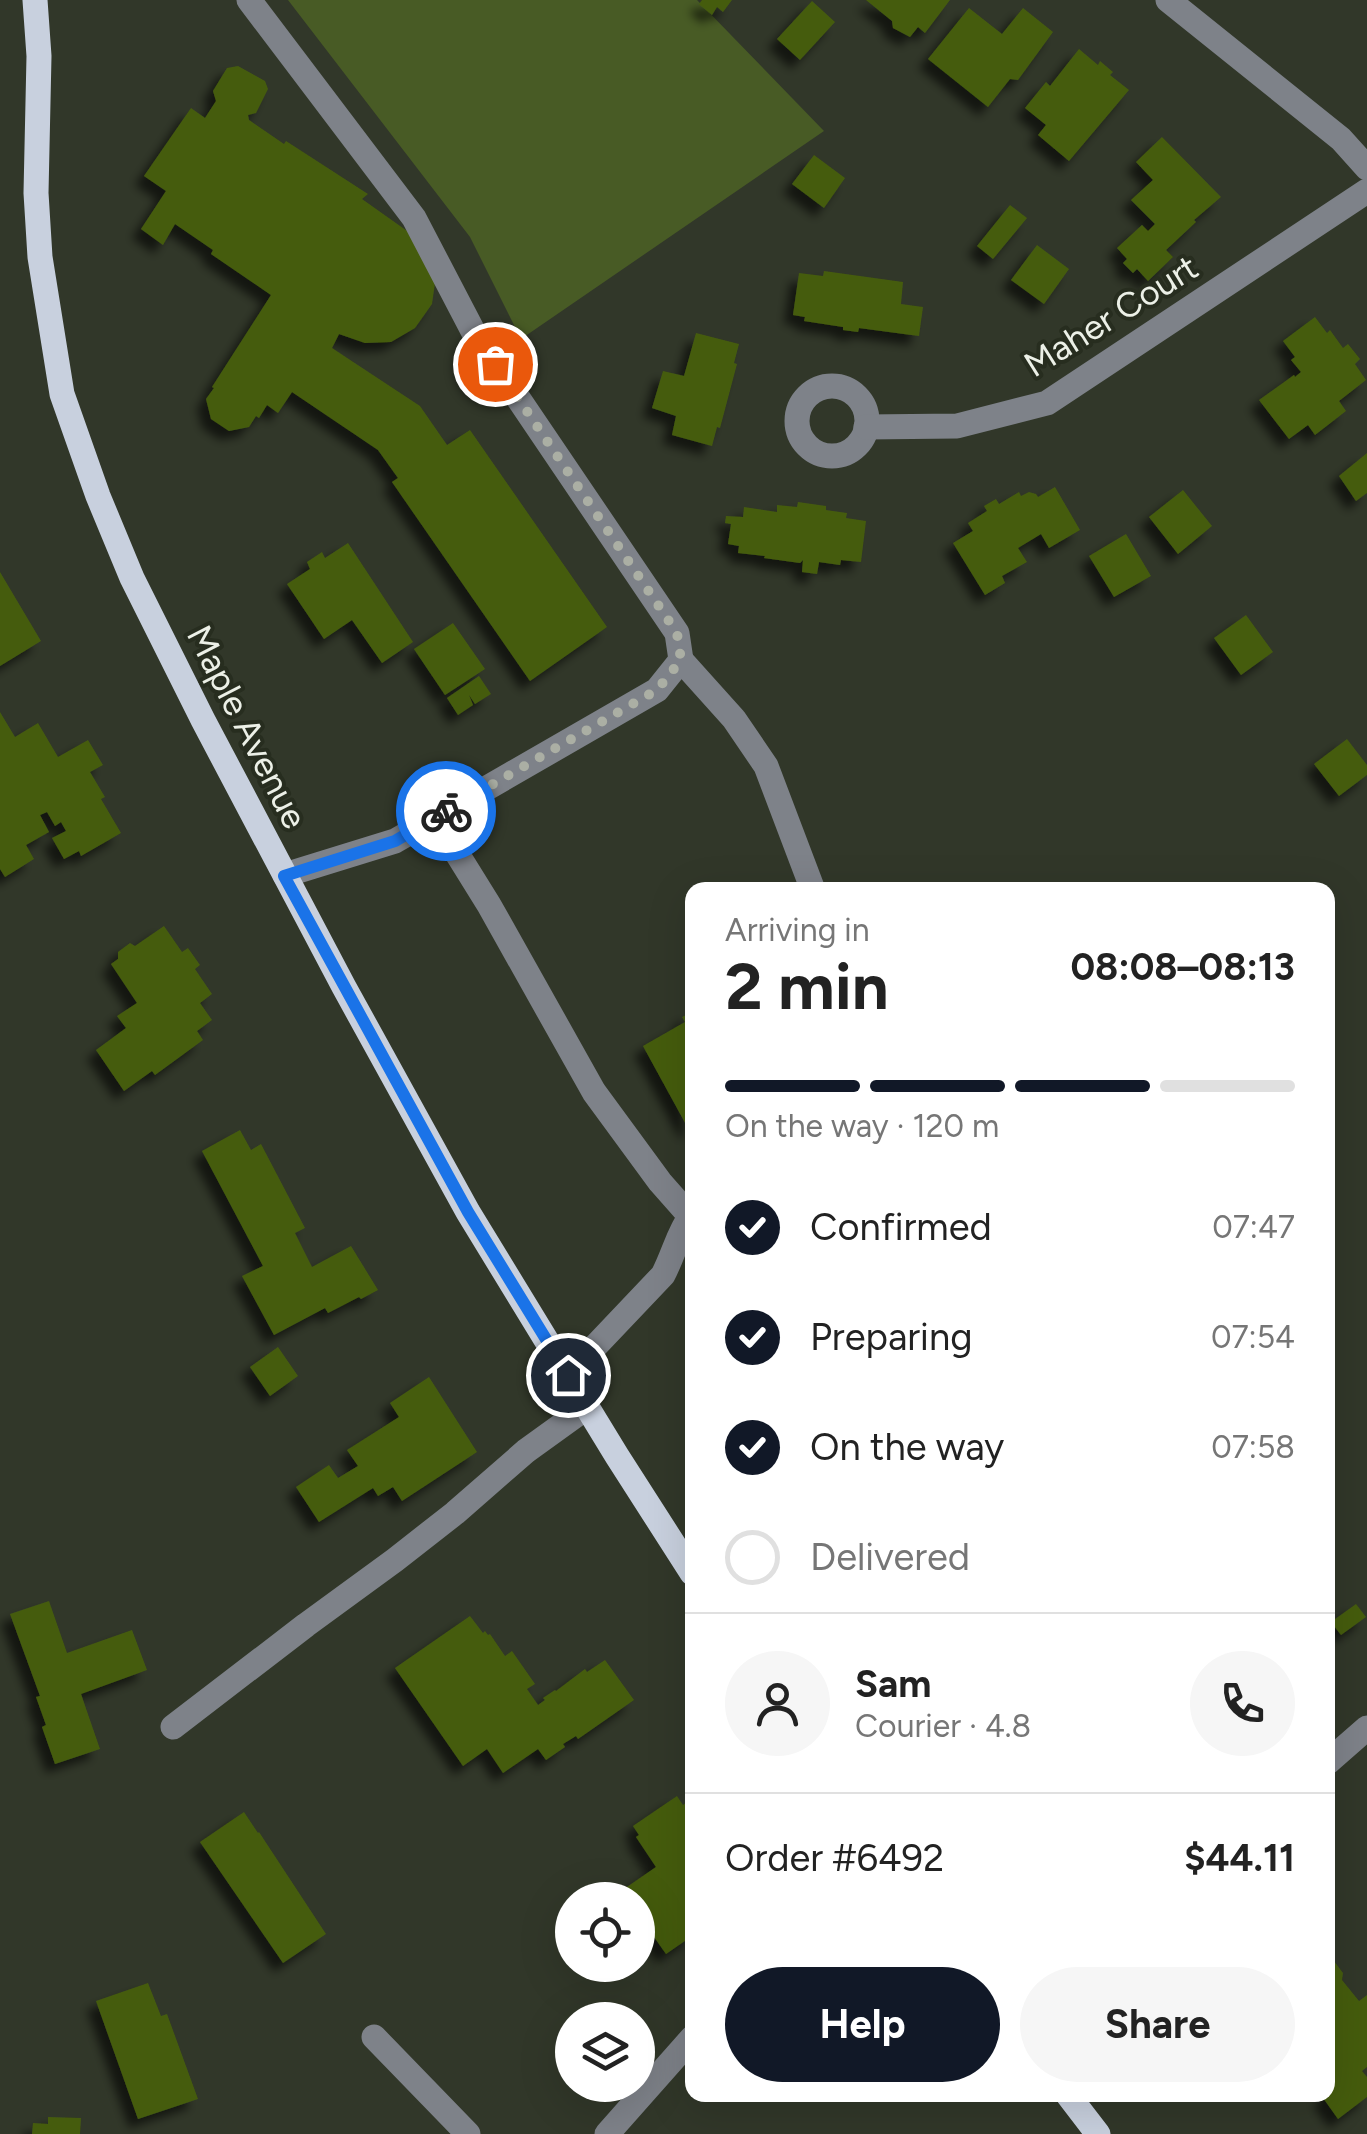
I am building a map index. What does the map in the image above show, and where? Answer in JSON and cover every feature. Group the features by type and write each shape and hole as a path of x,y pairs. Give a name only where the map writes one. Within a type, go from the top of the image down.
{"main road":[{"name":"Maple Avenue","path":"35,0 40,56 36,194 40,258 62,394 132,578 284,876 468,1212 685,1562"},
{"path":"1073,2102 1098,2134"}],"street":[{"path":"249,0 414,218 474,332 677,633 681,660 734,718 766,766 810,882"},
{"path":"1168,0 1342,139 1367,168"},
{"name":"Maher Court","path":"866,428 957,426 1046,403 1367,191"},
{"path":"284,876 395,841 657,690 681,660"},
{"path":"435,818 489,905 594,1092 660,1182 685,1208"},
{"path":"568,1375 663,1275 685,1224"},
{"path":"174,1727 395,1560 526,1451 587,1407"},
{"path":"1335,1756 1367,1728"},
{"path":"374,2037 468,2134"},
{"path":"607,2134 685,2046"}],"green space":[{"path":"288,0 697,0 824,131 521,339 470,237"}],"building":[{"path":"702,0 732,0 723,12 717,7 712,15 699,4"},
{"path":"866,0 950,0 925,33 918,27 910,37 893,28 892,21"},
{"path":"812,1 835,22 800,60 777,39"},
{"path":"969,8 1002,34 1023,8 1053,32 1018,80 1010,79 988,107 928,59"},
{"path":"1079,49 1098,65 1100,61 1129,90 1069,161 1038,135 1046,125 1025,108 1046,82 1050,86"},
{"path":"238,66 265,81 268,89 256,113 248,115 249,120 368,194 362,199 410,233 436,276 432,304 415,328 391,342 365,343 339,334 332,348 420,406 447,445 470,430 607,627 530,681 392,482 398,478 378,450 292,392 278,413 267,405 249,427 229,431 211,419 206,399 271,295 175,224 163,245 141,229 166,191 144,176 191,108 205,118 216,101 213,91 227,68"},
{"path":"1162,137 1221,197 1166,250 1173,257 1148,281 1137,269 1133,273 1123,263 1127,259 1117,248 1142,225 1148,231 1155,224 1131,200 1153,180 1136,162"},
{"path":"814,155 845,178 824,208 792,184"},
{"path":"1010,205 1027,218 993,259 977,246"},
{"path":"1037,245 1069,269 1044,304 1011,280"},
{"path":"824,271 903,282 901,304 923,307 919,336 859,328 858,332 843,330 793,315 799,273 823,276"},
{"path":"1315,317 1343,348 1348,344 1360,359 1355,364 1366,380 1339,401 1346,411 1315,435 1308,425 1289,439 1259,400 1301,372 1283,341"},
{"path":"696,333 739,344 734,363 737,364 712,446 672,435 676,416 652,408 663,371 684,376"},
{"path":"1367,453 1367,493 1356,501 1339,476"},
{"path":"1055,487 1080,530 1049,548 1041,534 1018,548 1027,562 1002,576 1005,583 985,595 953,543 973,531 968,523 987,511 984,506 996,499 999,504 1019,492 1021,496 1029,492 1038,497"},
{"path":"1183,490 1212,526 1178,554 1149,517"},
{"path":"798,502 826,506 826,510 847,513 846,518 866,521 861,562 819,562 817,574 802,572 803,560 800,563 738,553 739,546 728,544 731,524 725,523 726,516 743,517 744,507 777,512 777,505 797,507"},
{"path":"1126,534 1151,576 1114,597 1089,556"},
{"path":"348,543 413,642 382,663 352,620 324,639 287,584 310,569 307,562 322,552 325,558"},
{"path":"0,572 41,641 0,666"},
{"path":"1246,615 1273,652 1241,675 1214,638"},
{"path":"453,623 485,669 445,695 414,649"},
{"path":"479,676 491,694 475,704 469,695 473,705 458,715 447,698"},
{"path":"0,712 15,737 38,723 58,757 88,740 103,765 90,772 121,833 81,856 79,851 64,859 52,838 66,831 61,822 55,826 47,812 40,815 49,832 26,845 34,859 5,877 0,869"},
{"path":"1347,739 1367,765 1367,775 1339,796 1314,764"},
{"path":"164,926 182,952 188,948 200,965 195,969 212,994 200,1003 212,1020 197,1031 203,1040 155,1075 152,1071 124,1091 96,1050 126,1028 117,1016 137,1003 111,964 130,943 135,946"},
{"path":"685,1022 685,1123 643,1046"},
{"path":"240,1130 251,1150 261,1144 305,1228 295,1233 312,1267 351,1246 378,1290 328,1313 325,1308 274,1335 242,1276 263,1266 202,1151"},
{"path":"278,1347 298,1376 270,1396 250,1367"},
{"path":"429,1377 477,1452 402,1501 393,1487 378,1496 373,1488 319,1522 296,1487 329,1465 338,1478 358,1466 347,1450 399,1417 390,1403"},
{"path":"49,1601 67,1653 132,1630 147,1670 81,1694 100,1749 55,1764 42,1727 46,1725 36,1697 40,1696 10,1614"},
{"path":"1356,1604 1366,1617 1341,1635 1335,1619"},
{"path":"470,1616 483,1633 490,1634 505,1656 512,1651 535,1684 527,1689 538,1705 585,1669 587,1672 605,1660 634,1700 578,1739 576,1736 563,1744 565,1747 546,1760 538,1749 503,1773 487,1749 463,1766 395,1668"},
{"path":"677,1796 685,1804 685,1941 666,1954 655,1938 655,1882 634,1882 656,1867 636,1837 639,1835 633,1826"},
{"path":"244,1812 326,1934 283,1963 200,1842"},
{"path":"1335,1962 1343,1973 1342,1980 1359,2001 1367,1995 1367,2067 1362,2071 1367,2077 1367,2097 1338,2119 1326,2102 1335,2102"},
{"path":"148,1983 161,2016 167,2014 198,2099 138,2119 96,2001"},
{"path":"48,2117 81,2118 80,2134 32,2134 33,2123 48,2124"}],"way so far":[{"path":"446,811 657,690 681,660 677,633 495,364"}],"route":[{"path":"446,811 395,841 284,876 468,1212 568,1375"}]}
